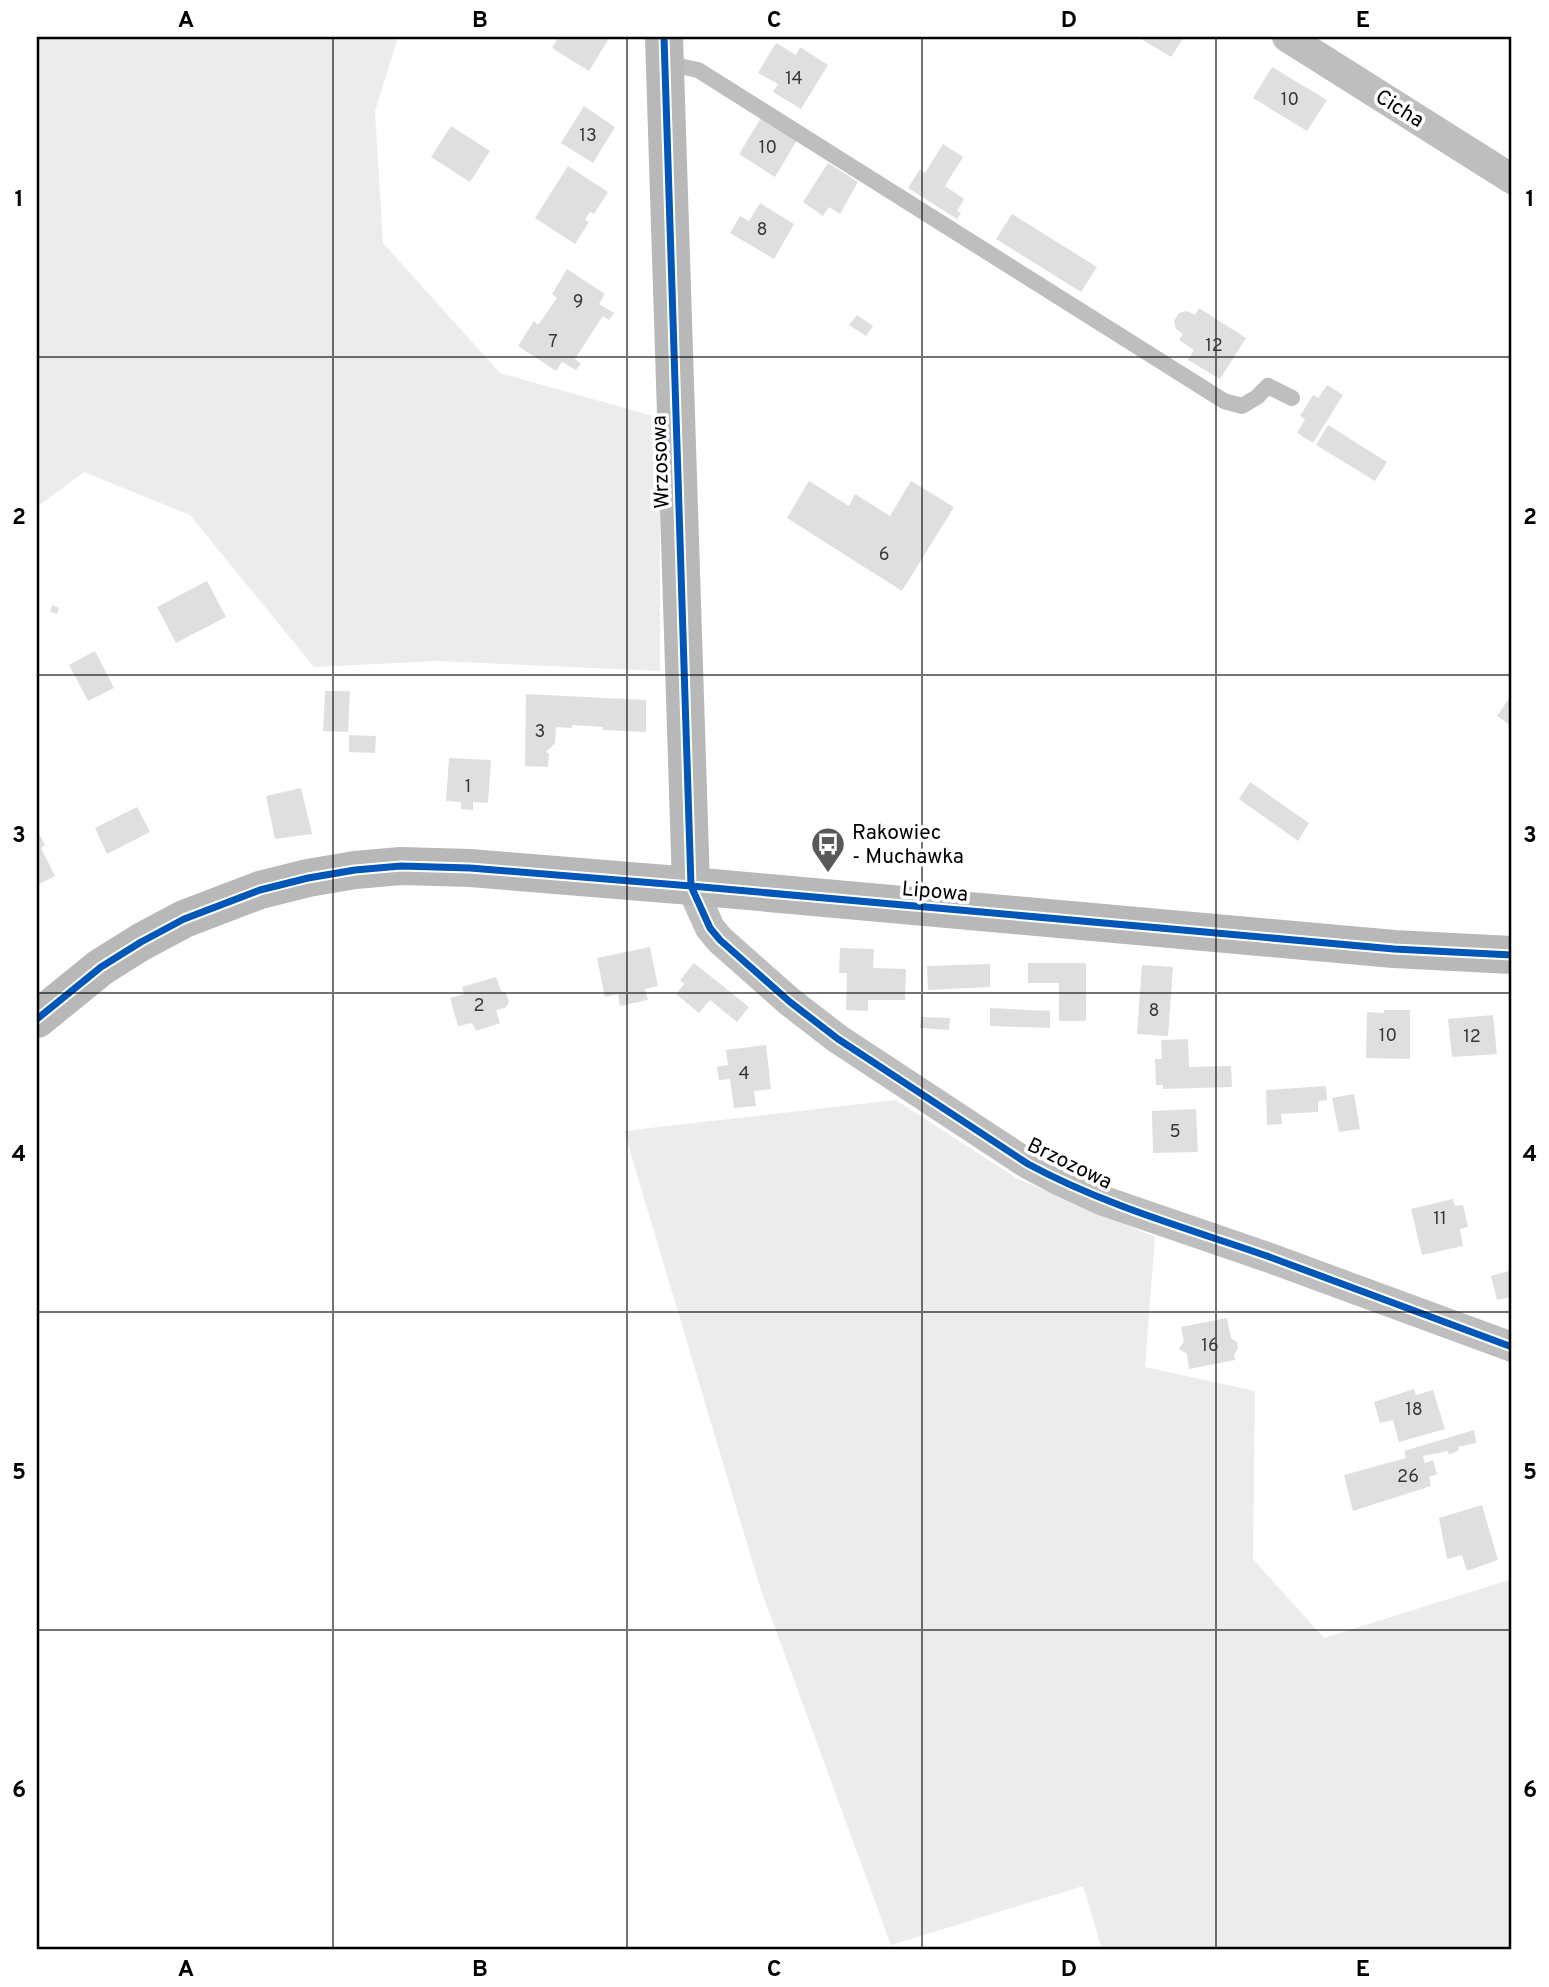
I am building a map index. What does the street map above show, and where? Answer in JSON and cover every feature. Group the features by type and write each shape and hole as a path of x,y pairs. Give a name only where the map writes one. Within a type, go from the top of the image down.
{"street":[{"name":"Cicha","path":"1287,37 1512,179"},
{"name":"Wrzosowa","path":"665,50 691,886"},
{"name":"Lipowa","path":"37,1019 101,967 184,919 260,890 308,878 401,866 447,867 691,886 1394,949 1512,955"},
{"name":"Brzozowa","path":"691,886 710,928 720,940 790,1002 838,1039 1028,1164 1101,1200 1267,1256 1512,1347"}],"lane":[{"path":"665,50 1224,401 1242,406 1268,386 1292,398"}],"shaded area":[{"path":"37,37 398,37 375,111 383,243 500,373 660,418 660,671 438,661 314,667 190,515 84,472 37,507"},
{"path":"896,1100 1016,1178 1155,1237 1145,1367 1255,1391 1253,1559 1324,1638 1512,1579 1512,1950 1102,1950 1083,1886 891,1945 760,1587 624,1131"}],"building":[{"path":"559,37 610,37 589,71 552,48"},
{"path":"1138,37 1184,37 1171,57"},
{"path":"776,43 796,55 800,47 828,65 801,109 773,92 778,84 758,73"},
{"path":"1272,67 1327,100 1307,131 1253,98"},
{"path":"584,106 615,127 593,163 561,143"},
{"path":"761,118 797,140 775,177 739,154"},
{"path":"451,126 490,151 470,182 431,157"},
{"path":"943,144 963,157 945,186 964,199 957,211 961,213 957,219 908,188 920,169 925,173"},
{"path":"828,163 858,182 840,214 829,207 823,216 803,202"},
{"path":"568,166 608,192 594,214 590,212 585,220 589,222 575,244 535,218"},
{"path":"760,203 794,224 774,259 730,233 740,216 749,221"},
{"path":"1012,214 1097,267 1081,292 996,239"},
{"path":"567,269 605,294 599,304 614,313 609,320 603,316 589,337 575,359 581,364 576,370 562,362 556,371 518,346 534,321 538,325 557,298 552,294"},
{"path":"1199,308 1246,338 1220,379 1188,360 1194,350 1179,340 1183,334 1176,329 1174,321 1179,313 1187,311 1195,315"},
{"path":"857,315 873,326 866,336 849,325"},
{"path":"1327,385 1343,395 1313,443 1297,433 1305,419 1300,416 1313,395 1318,398"},
{"path":"1328,425 1387,462 1375,481 1316,445"},
{"path":"809,481 849,506 855,494 890,516 911,481 954,507 902,591 787,518"},
{"path":"207,581 226,617 176,643 157,607"},
{"path":"52,605 59,608 57,614 50,612"},
{"path":"95,651 114,688 88,701 69,665"},
{"path":"325,691 350,691 348,732 323,731"},
{"path":"526,694 646,700 646,732 572,725 572,728 556,727 555,743 546,752 549,754 548,767 525,766"},
{"path":"1512,694 1512,726 1497,716"},
{"path":"349,735 376,736 375,753 349,752"},
{"path":"449,758 491,760 488,803 473,802 473,810 461,809 461,802 446,801"},
{"path":"1250,782 1309,823 1298,841 1239,799"},
{"path":"301,788 312,834 275,839 266,796"},
{"path":"137,807 150,832 107,854 95,828"},
{"path":"37,830 45,845 41,848 55,876 37,885"},
{"path":"650,947 658,986 645,989 648,1000 620,1006 618,994 605,997 597,958"},
{"path":"840,948 874,949 873,968 906,969 905,1000 868,1000 868,1011 846,1010 847,973 839,973"},
{"path":"694,963 749,1007 737,1022 710,1000 699,1013 676,994 684,984 680,980"},
{"path":"1028,963 1086,963 1086,1021 1059,1021 1059,983 1028,983"},
{"path":"990,964 990,987 928,990 927,966"},
{"path":"1142,965 1173,967 1168,1036 1137,1034"},
{"path":"496,977 509,1002 505,1008 496,1010 500,1023 476,1031 472,1023 458,1026 450,998 464,994 462,987"},
{"path":"990,1008 1050,1011 1050,1028 990,1026"},
{"path":"1384,1010 1410,1010 1410,1059 1366,1058 1367,1012 1384,1013"},
{"path":"1493,1015 1497,1054 1452,1057 1448,1019"},
{"path":"921,1017 950,1018 949,1030 920,1028"},
{"path":"1188,1039 1189,1067 1231,1066 1232,1087 1163,1089 1163,1085 1156,1085 1155,1059 1162,1059 1161,1040"},
{"path":"766,1045 771,1089 754,1091 756,1106 734,1108 730,1079 719,1080 717,1067 728,1065 726,1050"},
{"path":"1326,1086 1327,1100 1318,1101 1318,1112 1281,1114 1282,1124 1267,1125 1266,1090"},
{"path":"1354,1094 1360,1129 1339,1132 1332,1098"},
{"path":"1196,1109 1198,1152 1153,1153 1152,1111"},
{"path":"1453,1199 1455,1206 1463,1205 1468,1227 1460,1229 1463,1246 1422,1255 1411,1209"},
{"path":"1512,1270 1512,1297 1497,1300 1491,1276"},
{"path":"1227,1318 1231,1338 1237,1342 1235,1360 1189,1369 1187,1354 1179,1349 1184,1341 1181,1327"},
{"path":"1414,1389 1416,1395 1433,1390 1445,1429 1399,1442 1393,1420 1380,1423 1374,1402"},
{"path":"1474,1430 1476,1443 1458,1447 1459,1450 1449,1455 1448,1451 1423,1456 1425,1463 1433,1460 1437,1474 1429,1477 1431,1486 1353,1511 1344,1475 1406,1458 1404,1451"},
{"path":"1482,1505 1498,1560 1467,1571 1462,1555 1447,1559 1439,1518"}],"cycle path":[{"path":"664,37 691,886 710,928 790,1002 838,1039 1028,1164 1116,1204 1267,1256 1512,1347"},
{"path":"37,1019 101,967 184,919 260,890 308,878 401,866 470,868 1394,949 1512,955"}],"place":[{"name":"Rakowiec - Muchawka","path":"828,874"}]}
